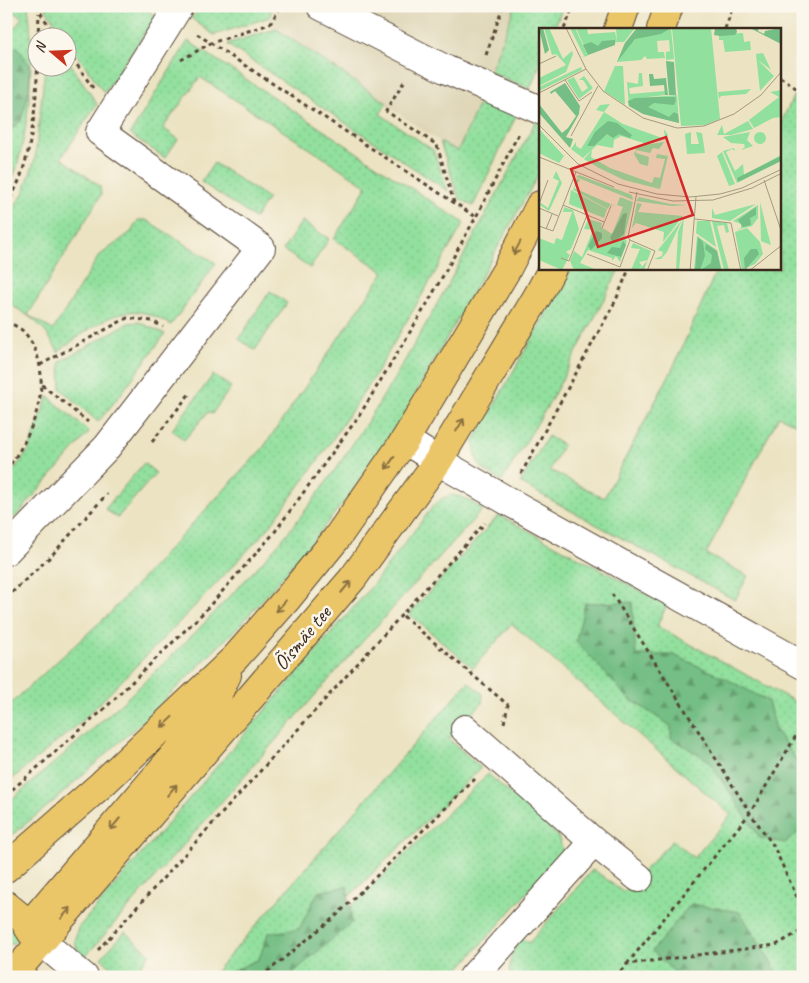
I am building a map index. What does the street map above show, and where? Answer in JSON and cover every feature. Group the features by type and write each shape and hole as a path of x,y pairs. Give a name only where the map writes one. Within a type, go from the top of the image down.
{"main road":[{"path":"618,28 626,6"},
{"path":"661,28 669,6"},
{"name":"Õismäe tee","path":"6,868 102,784 235,658 336,539 406,440 507,269 539,207"},
{"name":"Õismäe tee","path":"11,977 37,937 353,578 438,461 551,270"},
{"path":"37,937 35,918 206,718 235,658"},
{"path":"6,905 24,919 37,937"}],"street":[{"path":"321,6 420,56 536,108"},
{"path":"6,551 107,446 261,248 100,132 176,12"},
{"path":"406,440 438,461 506,500 803,664"},
{"path":"465,729 594,842 639,878"},
{"path":"473,977 594,842"},
{"path":"37,937 81,974"}],"path":[{"path":"36,6 50,28"},
{"path":"180,61 211,43 270,24 281,6"},
{"path":"481,84 481,69 503,6"},
{"path":"564,28 574,6"},
{"path":"725,28 732,6"},
{"path":"176,12 211,43 476,217"},
{"path":"38,28 39,13"},
{"path":"420,56 386,111 437,145 454,203"},
{"path":"6,205 16,192 27,160 36,78"},
{"path":"782,78 803,93"},
{"path":"6,795 102,711 204,612 274,533 359,416 427,304 536,108"},
{"path":"81,974 506,500 616,300 629,270"},
{"path":"40,365 127,318 152,321 188,342"},
{"path":"6,321 22,330 36,353 40,365 42,385 38,407 26,439 6,470"},
{"path":"149,445 191,392"},
{"path":"6,598 50,557 111,490"},
{"path":"609,589 750,813 773,845 803,910"},
{"path":"261,977 336,915 497,758 508,704 403,616"},
{"path":"614,977 627,964 750,813 803,724"},
{"path":"627,964 776,944 803,930"}],"shaded area":[{"path":"271,6 515,6 480,101 457,151 440,142 276,29 270,24"}],"green space":[{"path":"6,6 28,6 30,28 28,28 28,78 31,78 29,102 20,154 6,195 6,39 22,18"},
{"path":"44,6 141,6 156,16 104,93 78,55 78,28 59,28"},
{"path":"204,6 271,6 270,17 214,35 191,18"},
{"path":"515,6 563,6 554,28 539,28 539,66 530,89 490,72"},
{"path":"276,29 387,103 380,114 433,150 448,191 228,45 229,43"},
{"path":"188,41 464,223 374,377 324,452 267,530 81,722 6,784 6,708 109,614 263,448 384,272 334,239 367,186 200,77 163,128 178,139 165,158 130,134"},
{"path":"17,46 28,63 30,78 29,90 21,121 6,134 6,56"},
{"path":"78,75 97,104 61,158 100,186 101,195 28,315 53,330 99,256 131,232 138,220 146,220 216,263 171,325 146,314 128,312 96,325 58,352 36,322 6,302 6,219 23,194 35,159 44,78 78,78"},
{"path":"794,95 803,110 803,428 779,416 706,554 748,576 735,600 520,483 548,436 563,445 550,470 604,498 673,368 717,270 782,270 782,121"},
{"path":"480,101 516,116 473,206 459,198 440,142 458,151"},
{"path":"536,121 539,123 539,174 402,418 347,498 300,557 240,625 148,716 55,800 6,840 6,804 150,677 204,623 290,530 360,434 422,332"},
{"path":"214,163 268,198 255,218 201,182"},
{"path":"302,221 329,239 310,268 283,250"},
{"path":"570,270 618,270 550,402 502,481 480,466 476,456 474,441"},
{"path":"270,291 287,303 255,350 239,339"},
{"path":"139,322 165,334 98,422 61,389 60,362 128,323"},
{"path":"213,375 231,387 212,414 208,412 184,440 172,430"},
{"path":"48,396 89,432 18,514 6,524 6,480 29,450"},
{"path":"144,463 156,473 117,518 105,509"},
{"path":"452,495 462,497 483,509 362,642 85,957 76,947 78,928 371,587 434,505 443,498"},
{"path":"499,515 667,605 657,626 803,706 803,977 637,977 633,973 630,977 510,977 512,956 520,937 529,943 593,869 623,892 673,840 694,858 731,815 512,624 473,668 409,614"},
{"path":"632,602 636,655 674,655 725,678 768,701 775,729 803,770 803,829 785,843 760,838 708,760 671,738 671,726 628,698 576,641 585,603"},
{"path":"468,682 483,694 482,703 449,739 481,768 342,903 258,977 211,977"},
{"path":"488,774 558,836 563,851 452,977 272,977 332,925"},
{"path":"347,886 352,922 294,972 293,977 220,977 259,959 268,933 299,929 318,892"},
{"path":"691,904 740,912 780,977 680,977 652,951"},
{"path":"6,917 15,929 18,938 13,944 6,945"},
{"path":"125,932 150,954 132,975 133,977 121,977 101,958"}]}
